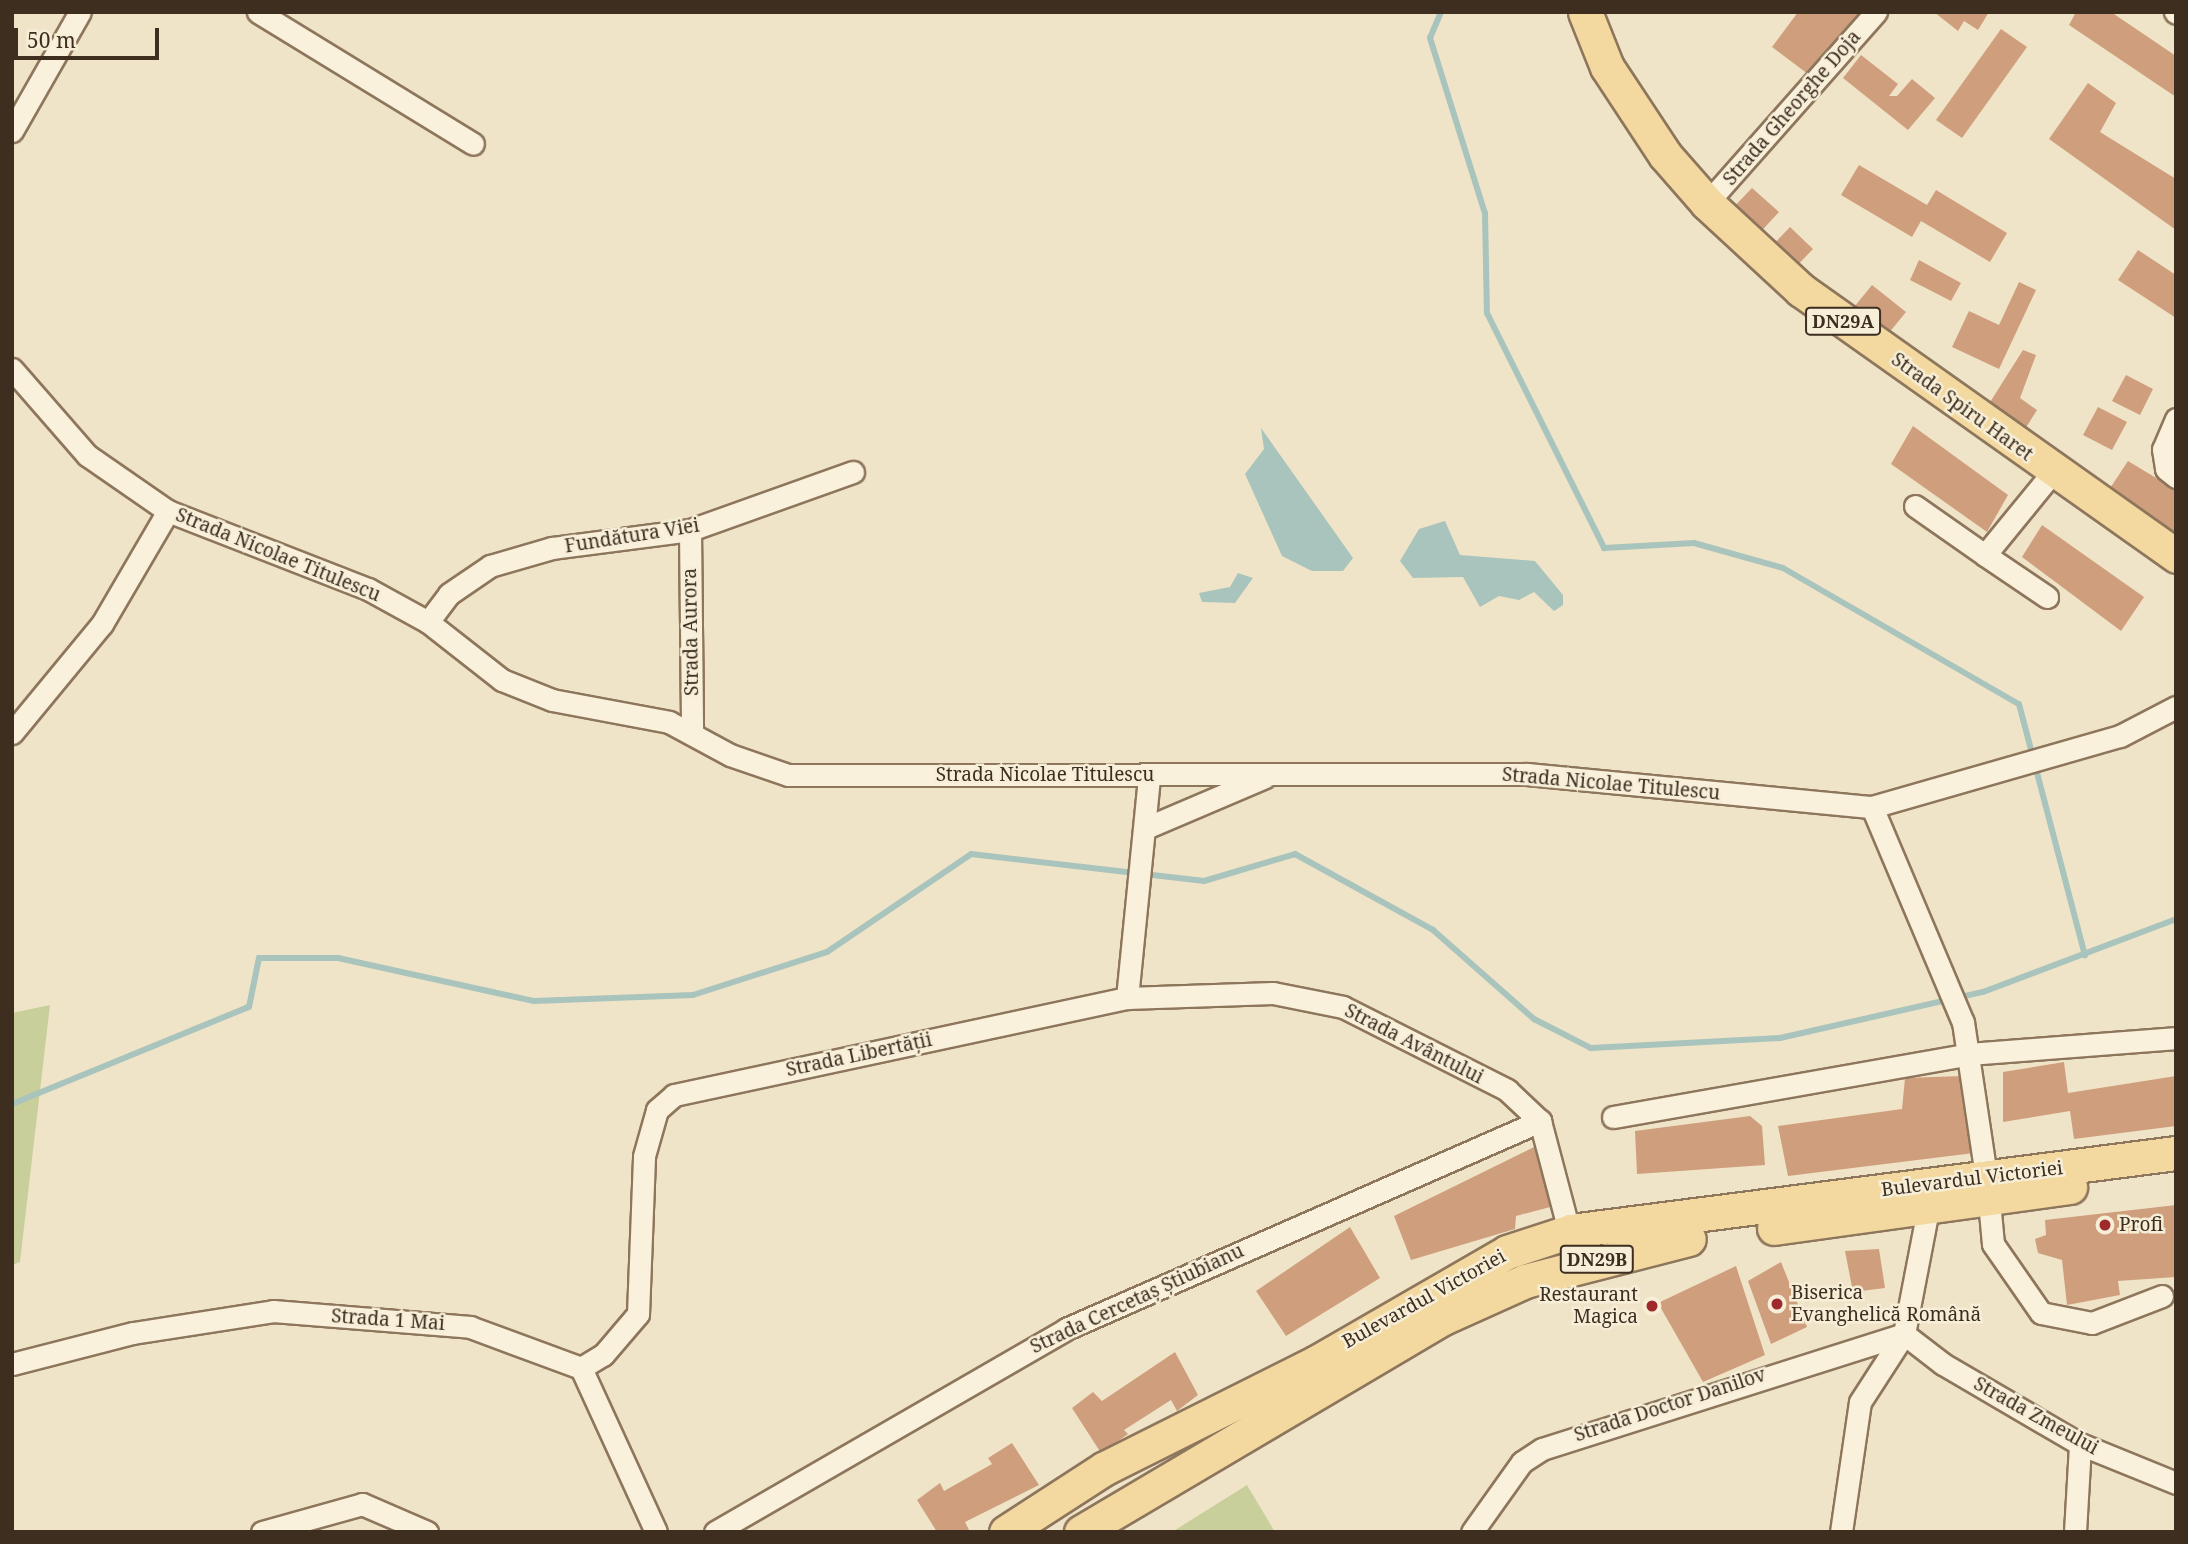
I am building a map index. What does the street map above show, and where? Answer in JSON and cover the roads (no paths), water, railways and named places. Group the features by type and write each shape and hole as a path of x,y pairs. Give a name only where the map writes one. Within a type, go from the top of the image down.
{"main road":[{"name":"Strada Spiru Haret","path":"1585,12 1607,67 1665,155 1707,203 1801,290 2052,473 2176,556"},
{"name":"Bulevardul Victoriei","path":"1081,1532 1441,1319 1578,1265 1649,1244 1928,1209 1987,1188 2176,1153"},
{"name":"Bulevardul Victoriei","path":"1006,1532 1105,1468 1315,1363 1507,1252 1571,1231 1987,1188 2176,1173"}],"street":[{"path":"12,131 80,12"},
{"path":"258,12 473,144"},
{"name":"Strada Gheorghe Doja","path":"1707,203 1876,12"},
{"name":"Strada Nicolae Titulescu","path":"12,369 87,455 168,511 368,589 428,622 502,680 552,699 669,722 788,775 1149,776 1278,771 1527,774 1872,807 1997,775 2120,736 2176,707"},
{"path":"2176,419 2163,449 2166,469 2176,477"},
{"name":"Fundătura Viei","path":"428,622 449,594 490,566 552,548 690,530 853,472"},
{"path":"1985,555 2052,473"},
{"path":"1915,506 2047,597"},
{"path":"12,733 102,624 168,511"},
{"name":"Strada Aurora","path":"690,530 692,734"},
{"path":"1148,827 1278,771"},
{"path":"1127,998 1141,901 1148,827 1149,776"},
{"path":"1872,807 1963,1022 1993,1244 2041,1312 2092,1323 2162,1296"},
{"name":"Strada Avântului","path":"1127,998 1273,993 1342,1007 1507,1090 1540,1121"},
{"name":"Strada Libertății","path":"581,1368 603,1355 638,1314 644,1156 657,1110 674,1095 1127,998"},
{"path":"1613,1117 1969,1054 2176,1038"},
{"path":"1540,1121 1578,1265"},
{"name":"Strada Cercetaș Știubianu","path":"715,1532 1066,1329 1540,1121"},
{"path":"1841,1532 1860,1402 1904,1334 1916,1294 1928,1209"},
{"name":"Strada 1 Mai","path":"12,1364 133,1333 273,1311 470,1327 581,1368"},
{"name":"Strada Zmeului","path":"1904,1334 1943,1364 2080,1444 2176,1483"},
{"name":"Strada Doctor Danilov","path":"1472,1532 1522,1462 1542,1449 1904,1334"},
{"path":"581,1368 656,1532"},
{"path":"2075,1532 2080,1444"},
{"path":"262,1532 362,1504 427,1532"}],"water":[{"path":"1261,428 1353,558 1343,571 1312,571 1282,556 1245,474 1264,449"},
{"path":"1445,521 1460,555 1535,561 1563,595 1563,605 1554,611 1534,592 1519,600 1499,596 1480,607 1463,577 1413,578 1400,561 1419,529"},
{"path":"1238,573 1253,578 1235,603 1202,602 1199,593 1230,587"}],"waterway":[{"path":"1441,12 1430,38 1485,213 1487,313 1604,548 1694,543 1783,568 2019,704 2085,956"},
{"path":"12,1104 249,1007 259,958 338,958 534,1001 693,995 827,952 971,854 1204,881 1295,854 1433,930 1534,1019 1591,1048 1780,1038 1983,992 2176,919"}],"place":[{"name":"Profi","path":"2105,1225"},
{"name":"Biserica Evanghelică Română","path":"1777,1304"},
{"name":"Restaurant Magica","path":"1652,1306"}]}
